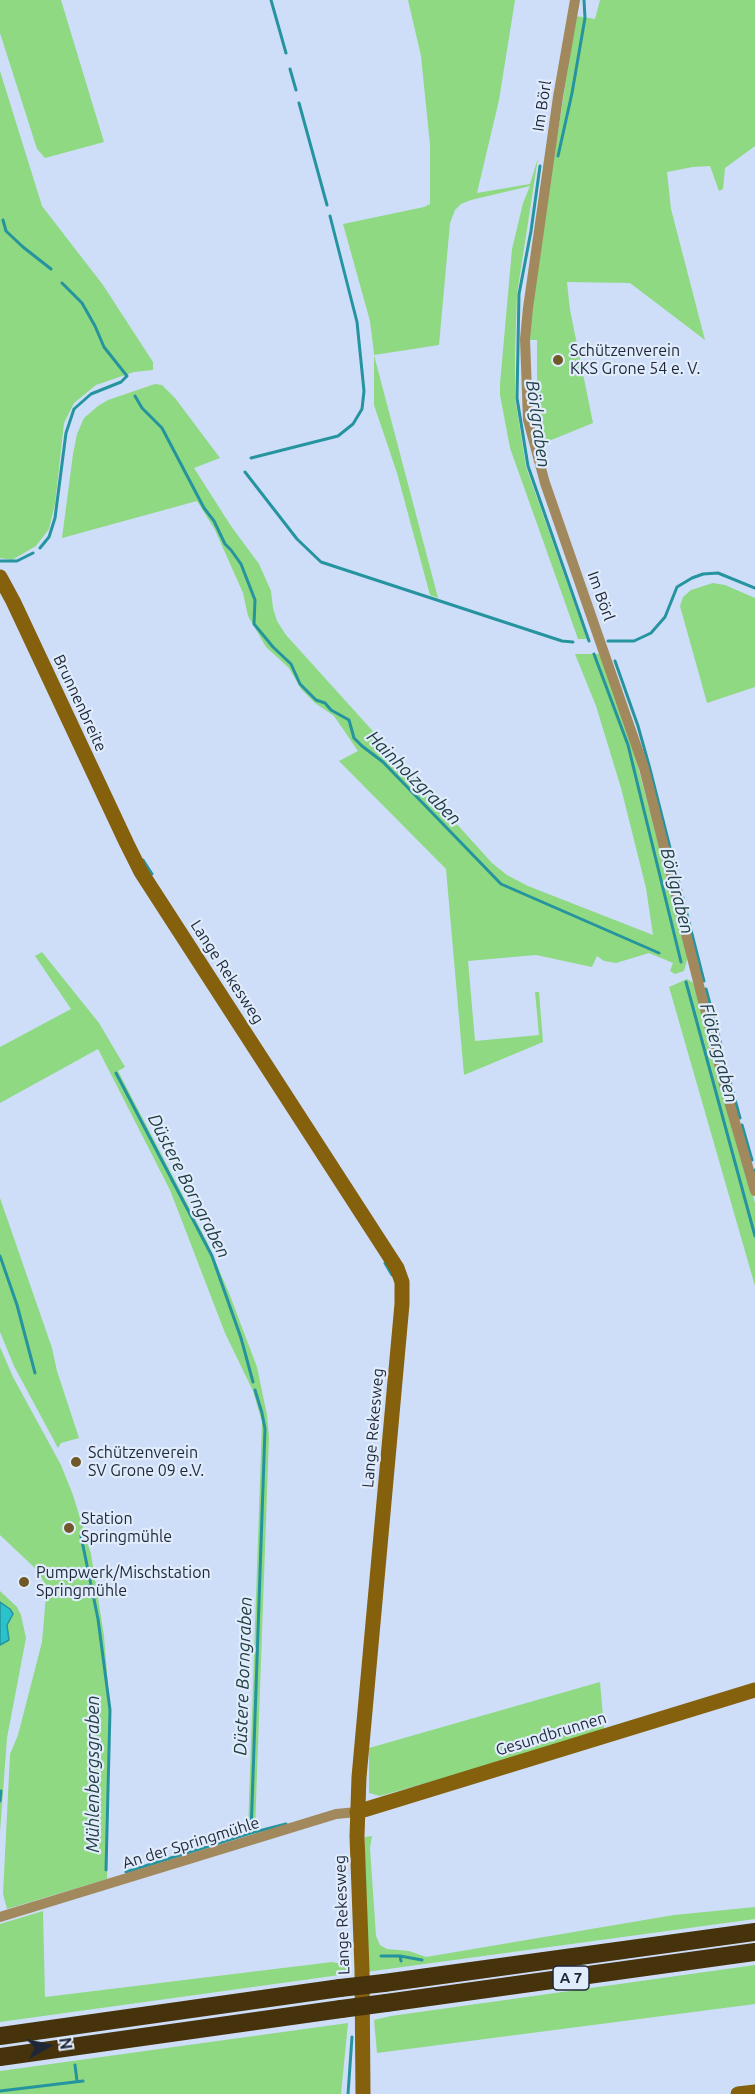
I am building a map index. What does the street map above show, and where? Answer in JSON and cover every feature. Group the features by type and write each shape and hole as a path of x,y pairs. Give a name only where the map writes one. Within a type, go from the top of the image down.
{"highway":[{"name":"A 7","path":"0,2036 755,1932"},
{"name":"A 7","path":"0,2057 755,1952"}],"street":[{"name":"Im Börl","path":"575,0 558,97 528,308 525,339 528,420 545,483 644,768 721,1072 755,1191"},
{"name":"Brunnenbreite","path":"0,577 14,601 127,844"},
{"name":"Lange Rekesweg","path":"127,844 141,872 397,1268 402,1282 403,1293 357,1812 363,2094"},
{"name":"Gesundbrunnen","path":"357,1812 755,1690"},
{"name":"An der Springmühle","path":"0,1917 336,1815 357,1812"},
{"path":"738,2094 755,2092"}],"shaded area":[{"path":"0,0 61,0 104,142 45,158 37,149 0,33"},
{"path":"408,0 515,0 499,100 477,193 530,184 538,158 517,294 515,397 526,467 587,639 578,639 510,448 500,395 512,249 523,203 530,186 471,200 461,204 455,210 450,223 439,345 374,355 370,321 343,224 430,204 430,145 421,56"},
{"path":"600,0 755,0 755,146 725,168 723,189 719,191 710,166 667,172 671,209 705,340 630,283 567,282 570,310 593,423 544,443 537,391 537,340 529,340 531,306 576,16 595,19"},
{"path":"0,71 42,206 103,285 153,362 153,370 134,372 96,385 74,403 64,423 55,504 49,529 36,546 12,560 0,558"},
{"path":"374,355 438,598 430,595 397,473 374,405"},
{"path":"155,384 162,385 175,398 220,458 194,468 231,526 259,564 271,591 277,621 286,635 492,863 507,875 528,886 653,935 646,888 621,788 596,706 575,654 602,654 623,710 688,956 684,971 675,974 670,971 673,963 649,953 616,963 604,961 597,956 592,967 536,955 468,961 475,1041 539,1035 535,992 539,992 543,1042 464,1075 446,869 339,761 358,751 334,716 315,703 301,689 289,668 266,647 248,616 243,593 215,530 197,501 62,538 73,454 77,434 84,418 108,400"},
{"path":"713,583 725,585 755,598 755,687 707,703 680,606 683,597 691,590"},
{"path":"42,952 99,1023 125,1067 118,1071 207,1242 257,1367 269,1437 255,1829 248,1830 262,1422 253,1391 225,1333 170,1190 98,1049 0,1103 0,1047 71,1009 35,956"},
{"path":"687,979 695,984 755,1203 755,1286 669,987"},
{"path":"0,1198 52,1348 57,1371 79,1438 61,1443 58,1448 14,1366 0,1332"},
{"path":"0,1347 13,1377 61,1465 91,1554 104,1636 110,1710 107,1879 7,1909 3,1894 10,1754 18,1735 42,1642 46,1595 45,1584 37,1570 0,1535"},
{"path":"0,1591 17,1607 26,1638 7,1738 0,1832"},
{"path":"0,1602 13,1614 7,1625 9,1640 0,1645"},
{"path":"600,1682 604,1728 596,1735 380,1796 369,1793 369,1748"},
{"path":"372,1836 370,1848 376,1936 380,1945 387,1949 409,1951 426,1957 674,1915 755,1907 755,1919 366,1972 365,1837"},
{"path":"43,1911 45,1997 332,1962 347,1965 347,1974 0,2022 0,1924"},
{"path":"755,1965 755,2004 377,2053 374,2020 391,2016"},
{"path":"348,2023 341,2094 0,2094 0,2071"}],"waterway":[{"path":"271,0 286,53"},
{"name":"Börlgraben","path":"558,156 585,18 584,0"},
{"path":"290,69 296,90"},
{"path":"299,103 327,205"},
{"name":"Börlgraben","path":"540,166 519,294 517,398 528,466 589,641"},
{"path":"251,458 338,436 353,424 362,409 364,391 357,322 330,216"},
{"name":"Hainholzgraben","path":"3,220 6,231 51,269"},
{"path":"40,548 49,537 55,518 66,433 74,409 91,394 121,382 127,376 104,347 82,303 62,283"},
{"name":"Hainholzgraben","path":"135,396 142,408 162,428 204,508 214,521 225,544 241,564 255,600 254,624 291,664 300,684 316,700 325,703 331,710 349,720 354,738 383,762 501,884 659,953"},
{"path":"245,472 297,539 321,562 562,641 573,642"},
{"path":"0,561 17,561 33,553"},
{"path":"608,641 634,641 651,633 665,617 677,587 703,574 718,573 755,588"},
{"name":"Börlgraben","path":"594,654 628,745 681,962"},
{"path":"615,661 638,726 650,769 704,981"},
{"path":"143,860 152,874"},
{"name":"Flötergraben","path":"686,982 755,1236"},
{"path":"706,989 721,1045"},
{"path":"722,1052 740,1118"},
{"name":"Düstere Borngraben","path":"116,1073 212,1256 241,1338 253,1382"},
{"path":"742,1125 752,1160"},
{"name":"Mühlenbergsgraben","path":"0,1256 17,1305 35,1373"},
{"path":"385,1263 392,1275"},
{"name":"Düstere Borngraben","path":"126,1872 251,1833 265,1429 255,1390"},
{"name":"Mühlenbergsgraben","path":"81,1536 98,1619 110,1710 106,1870"},
{"path":"0,1801 1,1791"},
{"path":"251,1833 286,1824"},
{"path":"381,1956 400,1956 401,1961"},
{"path":"400,1956 422,1960"},
{"path":"348,2094 352,2037"},
{"path":"75,2065 77,2081"},
{"path":"0,2091 83,2081"}],"place":[{"name":"Schützenverein KKS Grone 54 e. V.","path":"558,360"},
{"name":"Schützenverein SV Grone 09 e.V.","path":"76,1462"},
{"name":"Station Springmühle","path":"69,1528"},
{"name":"Pumpwerk/Mischstation Springmühle","path":"24,1582"}]}
